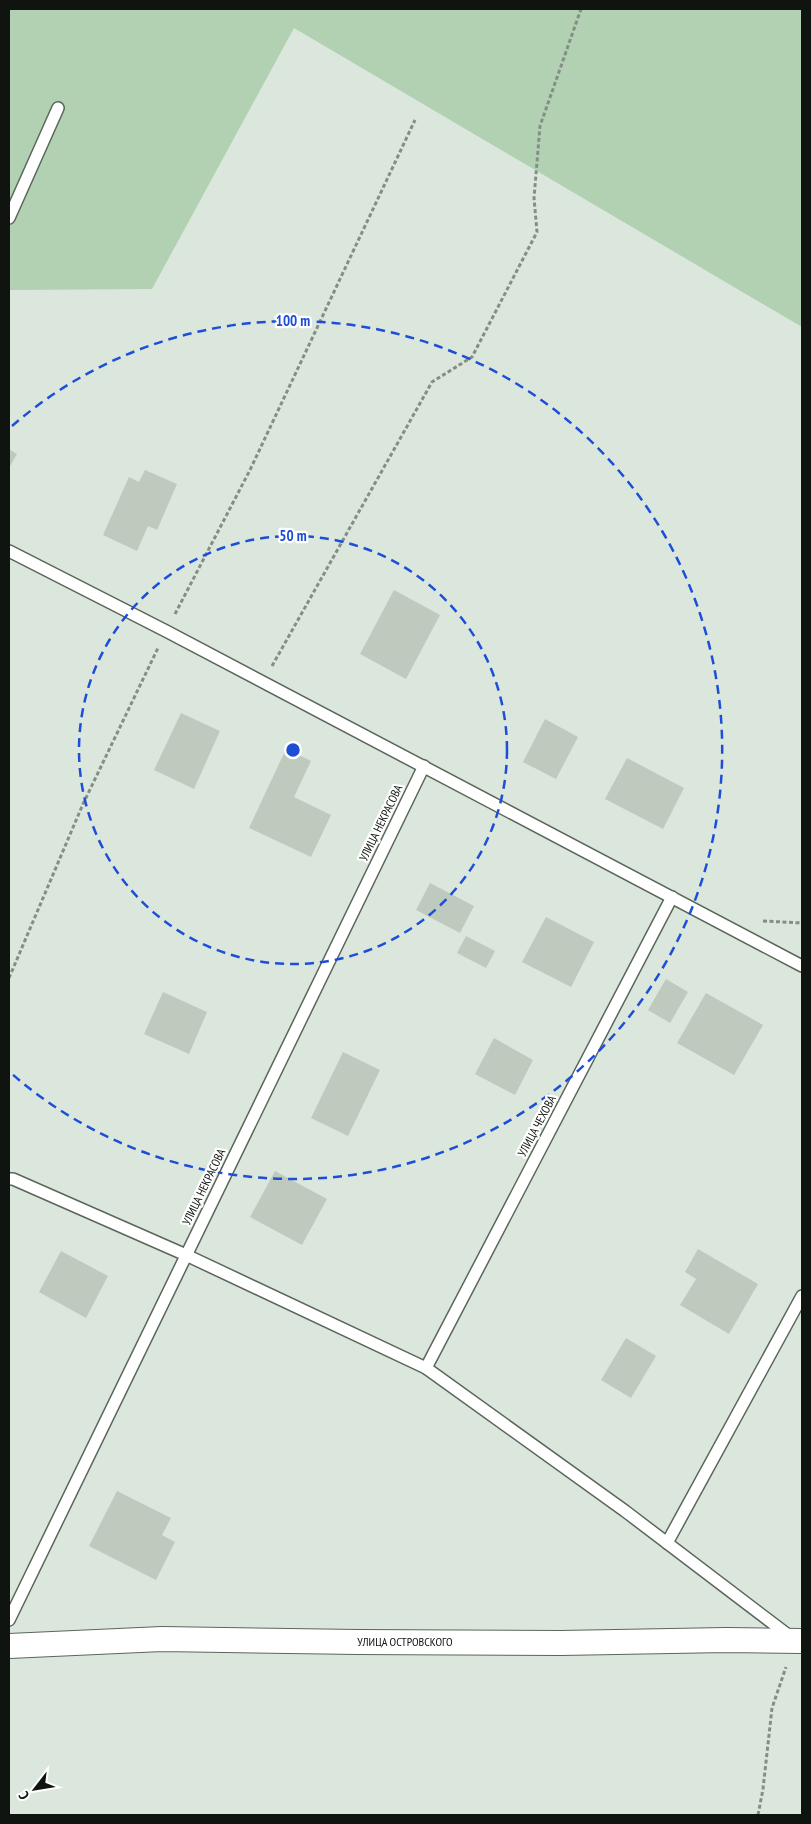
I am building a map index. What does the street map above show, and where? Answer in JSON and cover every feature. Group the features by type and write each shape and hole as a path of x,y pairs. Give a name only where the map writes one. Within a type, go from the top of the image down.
{"street":[{"name":"УЛИЦА ОСТРОВСКОГО","path":"9,1646 162,1639 522,1643 726,1640 799,1641"}],"lane":[{"path":"9,218 58,108"},
{"path":"9,551 424,766 802,966"},
{"name":"УЛИЦА НЕКРАСОВА","path":"9,1620 424,766"},
{"name":"УЛИЦА ЧЕХОВА","path":"426,1368 672,897"},
{"path":"9,1179 13,1179 186,1255 426,1368 799,1641"},
{"path":"667,1543 802,1296"}],"path":[{"path":"263,682 432,382 472,357 537,232 534,198 540,126 581,9"},
{"path":"9,978 83,804 166,631 250,470 415,120"},
{"path":"758,1815 763,1789 772,1708 799,1641"}],"green space":[{"path":"9,9 802,9 802,327 294,28 152,289 9,290"}],"building":[{"path":"9,449 17,454 9,468"},
{"path":"145,470 177,484 157,530 148,526 137,551 103,535 129,477 139,482"},
{"path":"394,590 440,615 406,679 360,654"},
{"path":"181,713 220,731 194,789 154,770"},
{"path":"545,719 578,737 556,779 523,762"},
{"path":"286,749 311,761 294,797 331,815 311,857 249,828"},
{"path":"627,758 684,788 663,829 605,799"},
{"path":"430,883 474,906 460,933 416,910"},
{"path":"546,917 594,942 571,987 522,962"},
{"path":"466,936 495,951 486,968 457,953"},
{"path":"666,979 688,992 670,1023 648,1010"},
{"path":"163,992 207,1012 189,1054 144,1034"},
{"path":"706,993 763,1025 734,1075 677,1043"},
{"path":"494,1038 533,1060 515,1095 475,1074"},
{"path":"343,1052 380,1070 348,1136 311,1118"},
{"path":"275,1171 327,1199 302,1245 250,1217"},
{"path":"698,1249 758,1284 729,1334 680,1305 696,1279 685,1272"},
{"path":"61,1251 108,1276 86,1318 39,1292"},
{"path":"626,1338 656,1356 631,1398 601,1380"},
{"path":"117,1491 171,1518 162,1535 175,1542 156,1580 89,1546"}]}
